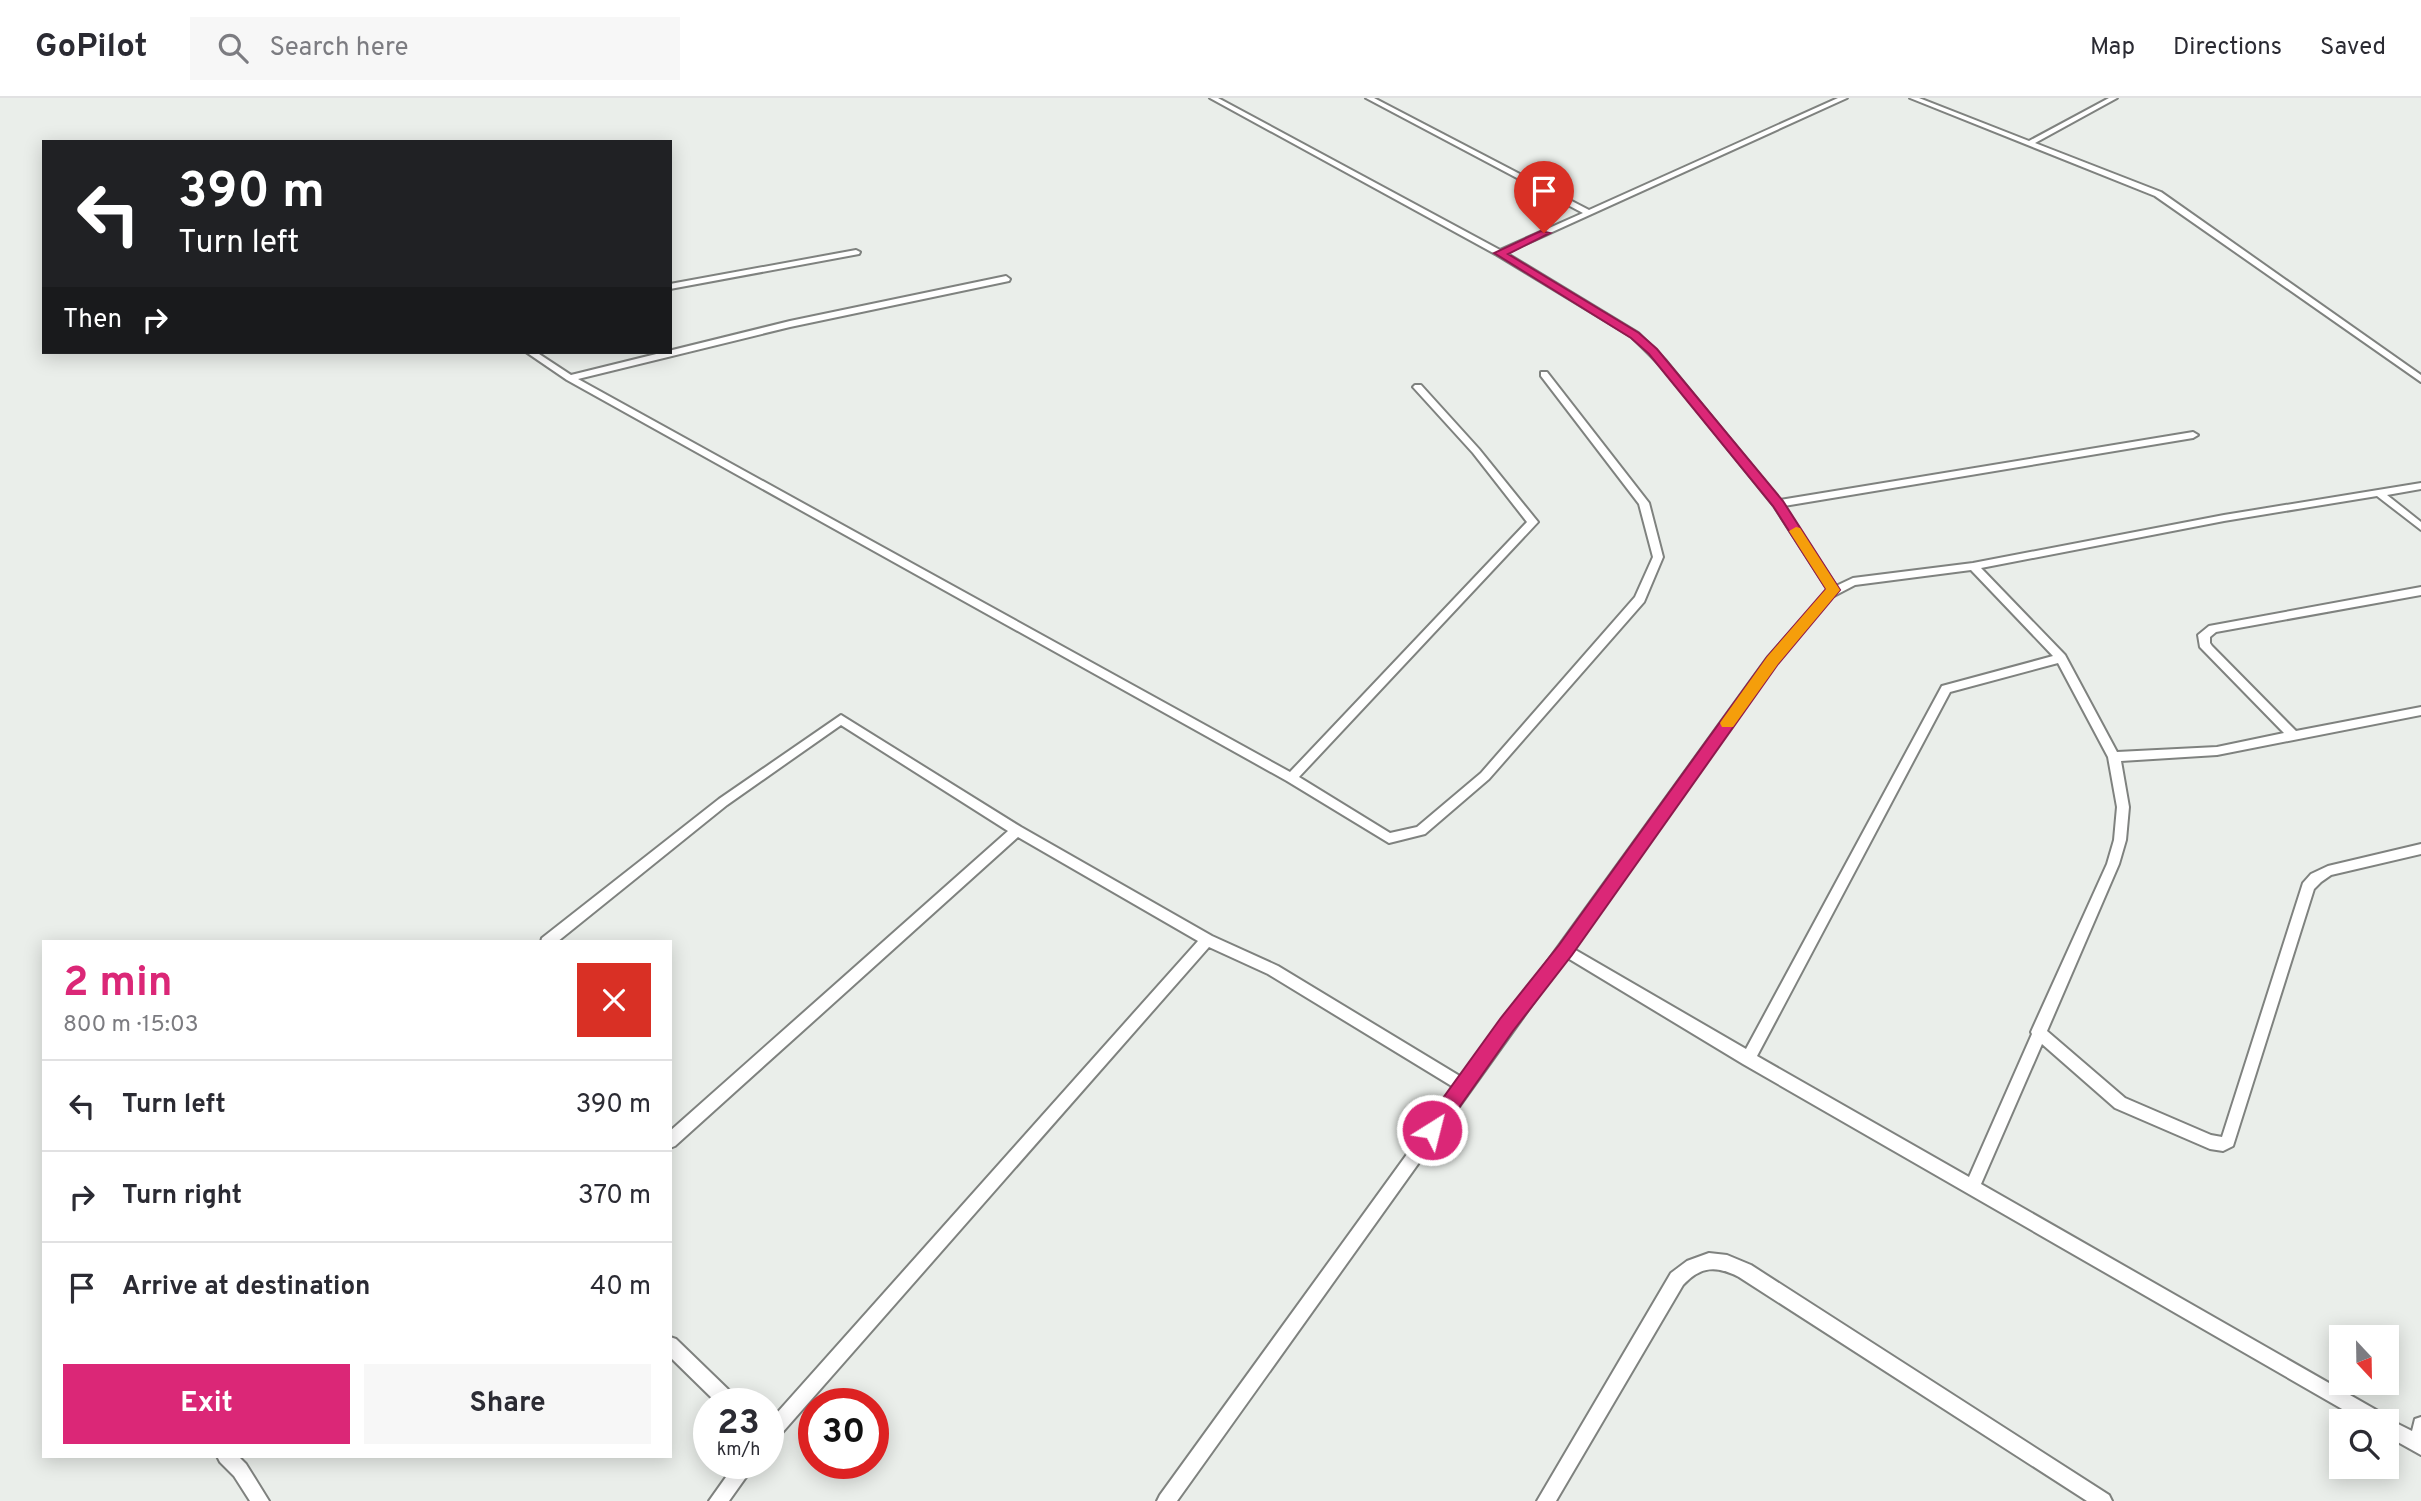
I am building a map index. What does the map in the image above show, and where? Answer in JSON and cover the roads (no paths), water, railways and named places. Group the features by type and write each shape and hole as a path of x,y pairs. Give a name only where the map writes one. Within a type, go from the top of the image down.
{"street":[{"path":"1213,98 1500,253 1635,335 1778,503 1833,590"},
{"path":"1369,98 1589,213"},
{"path":"1500,253 1844,98"},
{"path":"1913,98 2158,194 2421,379"},
{"path":"2028,144 2114,98"},
{"path":"672,287 856,252"},
{"path":"672,354 790,324 1006,279"},
{"path":"533,354 570,379 1291,778 1390,838 1421,831 1485,776 1640,599 1658,557 1644,503 1544,374"},
{"path":"570,379 670,354"},
{"path":"1291,778 1533,522 1476,451 1418,387"},
{"path":"1778,503 2193,435"},
{"path":"1166,1501 1772,660 1833,590 1861,581 1973,566 2224,519 2421,486"},
{"path":"2380,494 2421,527"},
{"path":"1973,566 2061,658 2114,757 2123,807 2120,840 2113,864 1973,1185"},
{"path":"2294,736 2208,649 2204,635 2213,629 2421,591"},
{"path":"1748,1059 1946,689 2061,658"},
{"path":"2114,757 2217,751 2421,711"},
{"path":"550,940 723,802 841,719 1017,830 1207,940 1273,970 1464,1086"},
{"path":"672,1139 1017,830"},
{"path":"2038,1032 2120,1103 2210,1142 2223,1144 2230,1137 2308,887 2328,871 2421,849"},
{"path":"784,1418 1207,940"},
{"path":"1565,950 1748,1059 1973,1185 2358,1409"},
{"path":"1546,1501 1677,1279 1694,1264 1706,1261 1732,1264 1745,1270 2103,1501"},
{"path":"672,1347 714,1388"},
{"path":"2399,1433 2419,1445 2421,1424"},
{"path":"228,1458 240,1470 260,1501"},
{"path":"718,1501 735,1479"}]}
